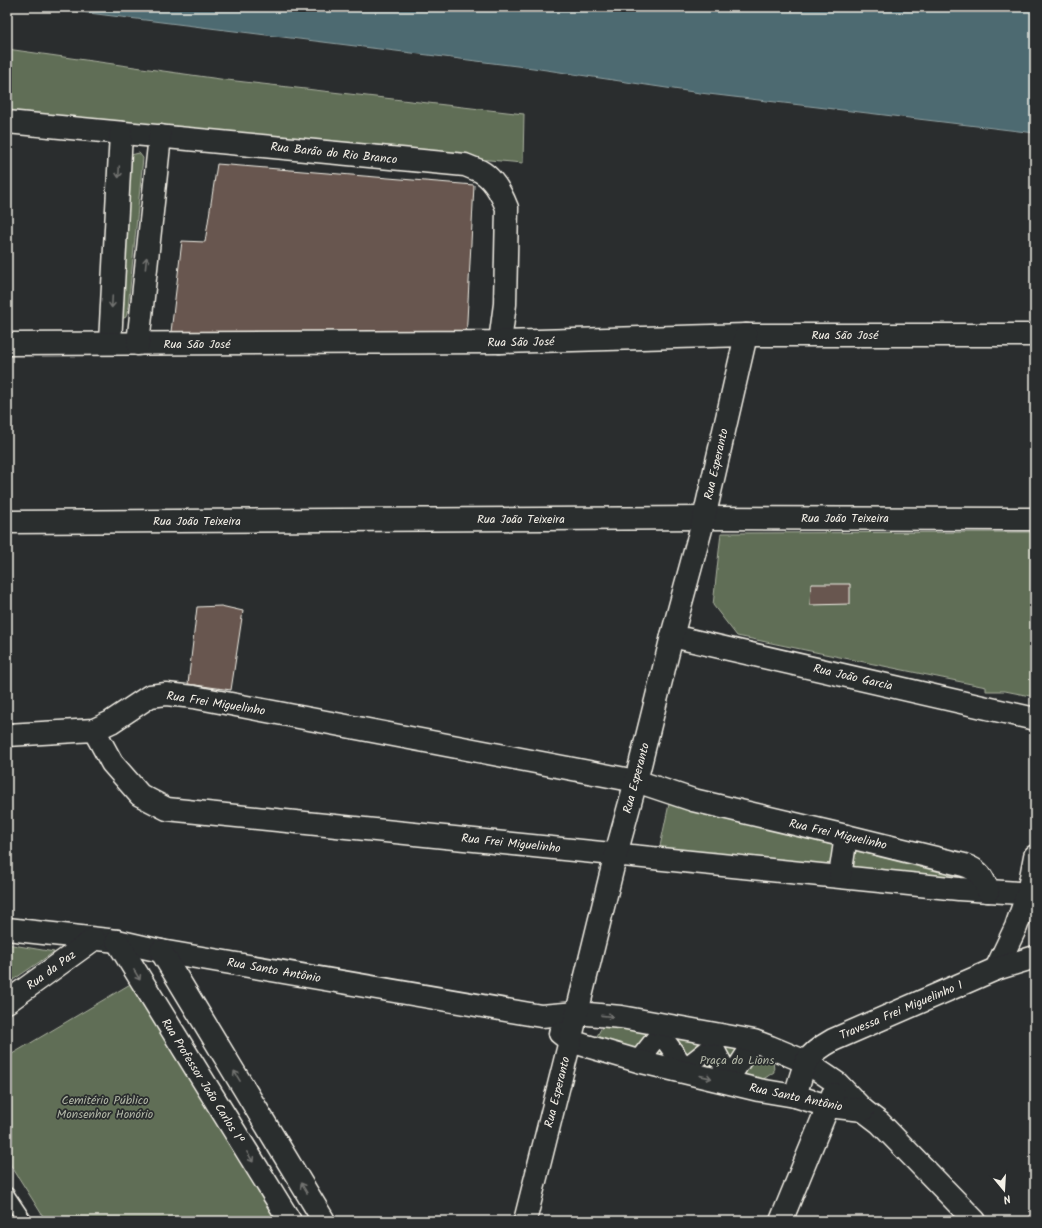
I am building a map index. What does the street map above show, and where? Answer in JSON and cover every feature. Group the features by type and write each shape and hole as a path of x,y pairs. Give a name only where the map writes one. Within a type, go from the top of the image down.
{"street":[{"name":"Rua Barão do Rio Branco","path":"7,122 465,165 481,172 492,181 503,197 507,208 505,304 500,342"},
{"path":"110,343 121,133"},
{"path":"138,344 160,136"},
{"name":"Rua São José","path":"7,344 500,342 746,334 1035,335"},
{"name":"Rua Esperanto","path":"525,1221 616,854 704,518 746,334"},
{"name":"Rua João Teixeira","path":"7,522 704,518 1035,519"},
{"name":"Rua João Garcia","path":"672,636 1035,719"},
{"name":"Rua Frei Miguelinho","path":"988,891 981,875 970,867 694,800 636,781 194,697 166,694 150,696 94,730 112,763 140,795 167,809 680,861 988,891 1031,894"},
{"path":"7,735 94,730"},
{"path":"840,876 846,836"},
{"path":"996,969 1031,894 1035,856"},
{"name":"Rua Santo Antônio","path":"7,929 117,941 162,951 541,1016 577,1013 621,1017 754,1041 806,1062 836,1083 863,1110"},
{"name":"Rua da Paz","path":"7,1002 94,939"},
{"name":"Rua Professor João Carlos 1ª","path":"117,941 290,1221"},
{"path":"162,951 324,1221"},
{"name":"Travessa Frei Miguelinho 1","path":"795,1096 806,1062 820,1047 996,969 1035,957"},
{"name":"Rua Santo Antônio","path":"541,1016 570,1041 638,1061 759,1090 795,1096 828,1106 863,1110"},
{"path":"638,1061 660,1033 685,1068 713,1046 730,1078 754,1041"},
{"path":"781,1221 836,1083"},
{"path":"863,1110 880,1123 975,1221"}],"lane":[{"path":"7,1194 25,1221"}],"green space":[{"path":"7,49 227,80 524,114 523,163 7,117"},
{"path":"139,153 143,158 128,308 126,317 120,320 131,155"},
{"path":"1035,532 1035,697 1005,691 986,691 986,687 737,636 713,605 721,533"},
{"path":"669,804 963,878 659,851"},
{"path":"7,944 54,952 7,984"},
{"name":"Cemitério Público Monsenhor Honório","path":"132,983 283,1221 46,1221 7,1159 7,1057"},
{"name":"Praça do Lions","path":"625,1024 694,1034 773,1057 774,1072 759,1082 612,1045 597,1036 602,1027"}],"water":[{"path":"40,7 1035,7 1035,133 700,93 533,68"}],"building":[{"path":"217,164 474,185 466,340 170,340 182,241 205,242"},
{"path":"811,584 850,584 850,604 810,605"},
{"path":"221,606 243,611 231,690 188,684 197,607"}]}
